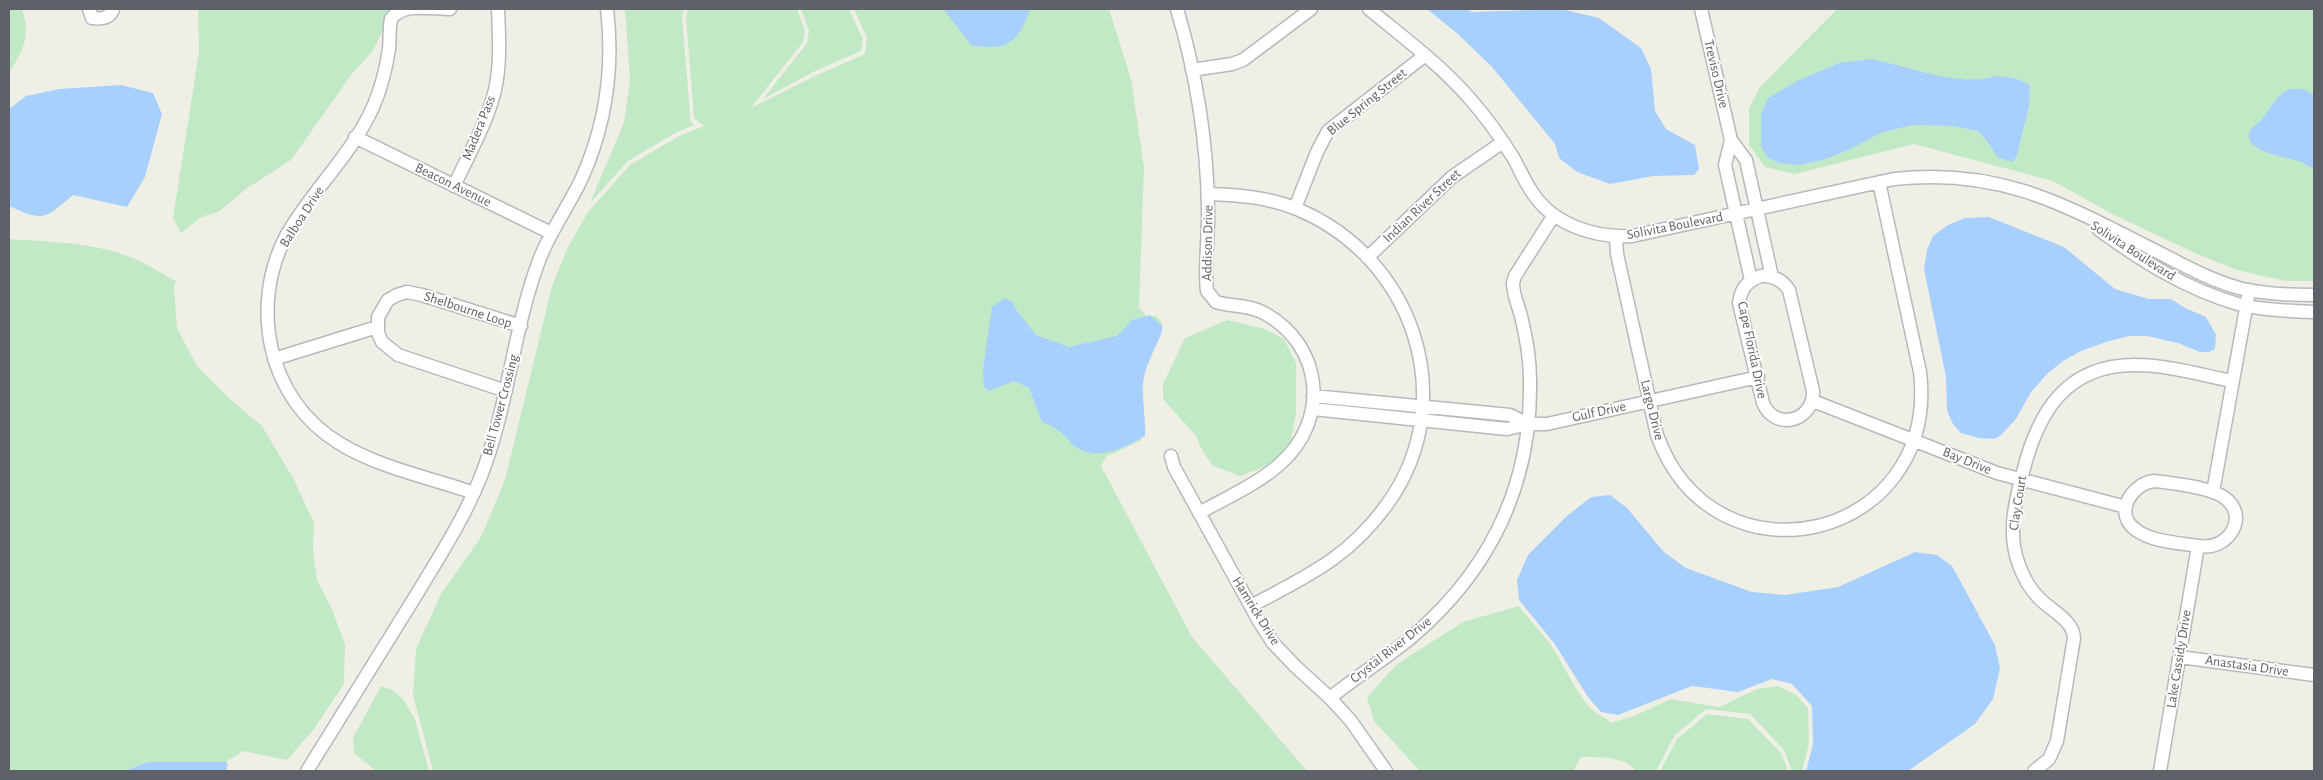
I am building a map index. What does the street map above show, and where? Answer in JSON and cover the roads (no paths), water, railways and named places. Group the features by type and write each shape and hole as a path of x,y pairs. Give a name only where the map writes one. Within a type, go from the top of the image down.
{"street":[{"path":"89,9 92,18 102,19 108,17 113,9"},
{"name":"Balboa Drive","path":"450,9 404,9 395,14 390,24 389,49 380,87 365,123 298,218 278,253 272,272 267,302 267,323 274,359 284,384 296,404 311,422 329,437 359,454 474,493"},
{"name":"Madera Pass","path":"454,186 484,122 495,89 499,55 498,9"},
{"name":"Bell Tower Crossing","path":"307,771 450,539 474,493 490,450 506,391 530,286 551,233 580,180 601,122 610,61 607,9"},
{"name":"Addison Drive","path":"1177,9 1192,70 1204,147 1208,194 1207,288 1209,295 1216,302 1242,305 1262,312 1286,327 1298,342 1308,360 1313,379 1314,396 1313,409 1308,426 1301,440 1280,464 1199,513"},
{"path":"1192,70 1232,64 1243,60 1311,9"},
{"name":"Solivita Boulevard","path":"1369,9 1453,80 1471,99 1503,142 1532,192 1554,215 1566,223 1588,232 1616,237 1632,236 1879,182 1930,176 1969,178 2028,191 2210,277 2249,290 2314,296"},
{"name":"Treviso Drive","path":"1701,9 1730,140 1725,161 1736,214"},
{"name":"Blue Spring Street","path":"1295,208 1319,147 1328,131 1424,56"},
{"name":"Beacon Avenue","path":"355,137 551,233"},
{"name":"Treviso Drive","path":"1730,140 1745,156 1756,209"},
{"name":"Indian River Street","path":"1368,257 1452,176 1503,142"},
{"name":"Largo Drive","path":"1616,237 1617,254 1649,402 1661,446 1676,472 1687,487 1716,510 1750,525 1768,529 1796,530 1823,526 1860,509 1878,496 1893,479 1905,460 1913,440 1922,403 1920,372 1879,182"},
{"path":"1208,194 1247,196 1295,208 1338,231 1368,257 1390,285 1409,320 1419,358 1423,407 1419,436 1400,484 1384,508 1361,536 1328,564 1251,606"},
{"path":"1756,209 1772,277 1782,281 1789,290 1814,391 1813,401"},
{"name":"Solivita Boulevard","path":"2070,210 2167,275 2218,298 2246,306 2314,312"},
{"name":"Cape Florida Drive","path":"1736,214 1752,280"},
{"name":"Crystal River Drive","path":"1330,698 1411,637 1441,610 1466,580 1496,534 1519,476 1528,424 1528,357 1513,283 1515,276 1554,215"},
{"name":"Cape Florida Drive","path":"1772,277 1761,276 1752,280 1741,292 1739,303 1765,408 1777,418 1797,419 1807,412 1813,401"},
{"path":"2213,492 2249,290"},
{"name":"Shelbourne Loop","path":"377,327 379,312 388,300 397,294 412,292 520,326"},
{"path":"274,359 377,327 385,346 398,355 506,391"},
{"name":"Clay Court","path":"2038,770 2049,759 2058,741 2074,638 2069,623 2045,605 2033,592 2018,563 2012,533 2020,481 2032,440 2041,419 2063,392 2086,376 2111,368 2137,365 2232,381"},
{"name":"Gulf Drive","path":"1313,409 1507,429 1528,424 1547,424 1758,377"},
{"name":"Gulf Drive","path":"1314,396 1510,415 1528,424"},
{"name":"Bay Drive","path":"1813,401 2020,481 2126,507"},
{"name":"Hamrick Drive","path":"1171,456 1174,467 1264,630 1284,655 1330,698 1367,742 1386,771"},
{"path":"2148,482 2161,482 2213,492 2224,497 2231,505 2234,515 2234,526 2230,536 2222,543 2212,547 2198,546 2142,534 2131,526 2126,507 2133,490 2148,482"},
{"name":"Lake Cassidy Drive","path":"2160,771 2198,546"},
{"name":"Anastasia Drive","path":"2180,657 2314,675"}],"water":[{"path":"943,9 1030,9 1021,30 1010,42 994,47 983,47 971,45"},
{"path":"1427,9 1465,9 1473,12 1561,9 1599,18 1641,48 1651,69 1655,111 1666,129 1695,145 1699,169 1694,175 1653,176 1610,184 1577,172 1559,158 1555,144 1492,67 1459,35"},
{"path":"1872,59 1956,79 1985,79 1998,76 2023,81 2030,85 2029,106 2016,158 2012,162 1997,157 1978,131 1953,126 1913,125 1880,133 1851,149 1823,160 1798,165 1779,163 1768,158 1761,147 1761,114 1768,98 1797,81 1839,63"},
{"path":"121,85 153,93 162,114 145,177 127,207 73,195 56,209 44,215 37,216 9,206 9,109 26,96 59,89"},
{"path":"2289,89 2304,89 2314,95 2314,170 2301,162 2259,149 2252,144 2249,138 2252,128 2261,120 2276,99"},
{"path":"1989,217 2064,247 2115,289 2149,299 2171,299 2185,308 2206,317 2216,335 2215,349 2209,352 2200,352 2178,343 2147,336 2129,336 2106,342 2081,351 2063,361 2047,374 2031,392 2016,419 1995,439 1979,438 1961,433 1953,424 1947,411 1946,377 1924,269 1927,250 1933,236 1948,225 1965,218"},
{"path":"1005,298 1013,302 1014,307 1036,335 1069,347 1117,336 1132,320 1150,315 1163,327 1144,377 1145,436 1119,449 1109,452 1091,453 1073,445 1063,434 1042,422 1029,388 1014,381 989,391 984,387 983,369 992,307"},
{"path":"1610,495 1627,508 1664,552 1686,568 1752,592 1785,595 1838,587 1915,552 1937,555 1952,566 1995,645 2000,669 1993,699 1975,724 1908,771 1806,771 1813,744 1812,706 1792,684 1772,679 1738,692 1692,686 1618,715 1601,712 1588,697 1554,643 1519,600 1517,580 1528,555 1567,516 1591,497"},
{"path":"148,762 226,762 228,764 226,771 124,771"}]}
